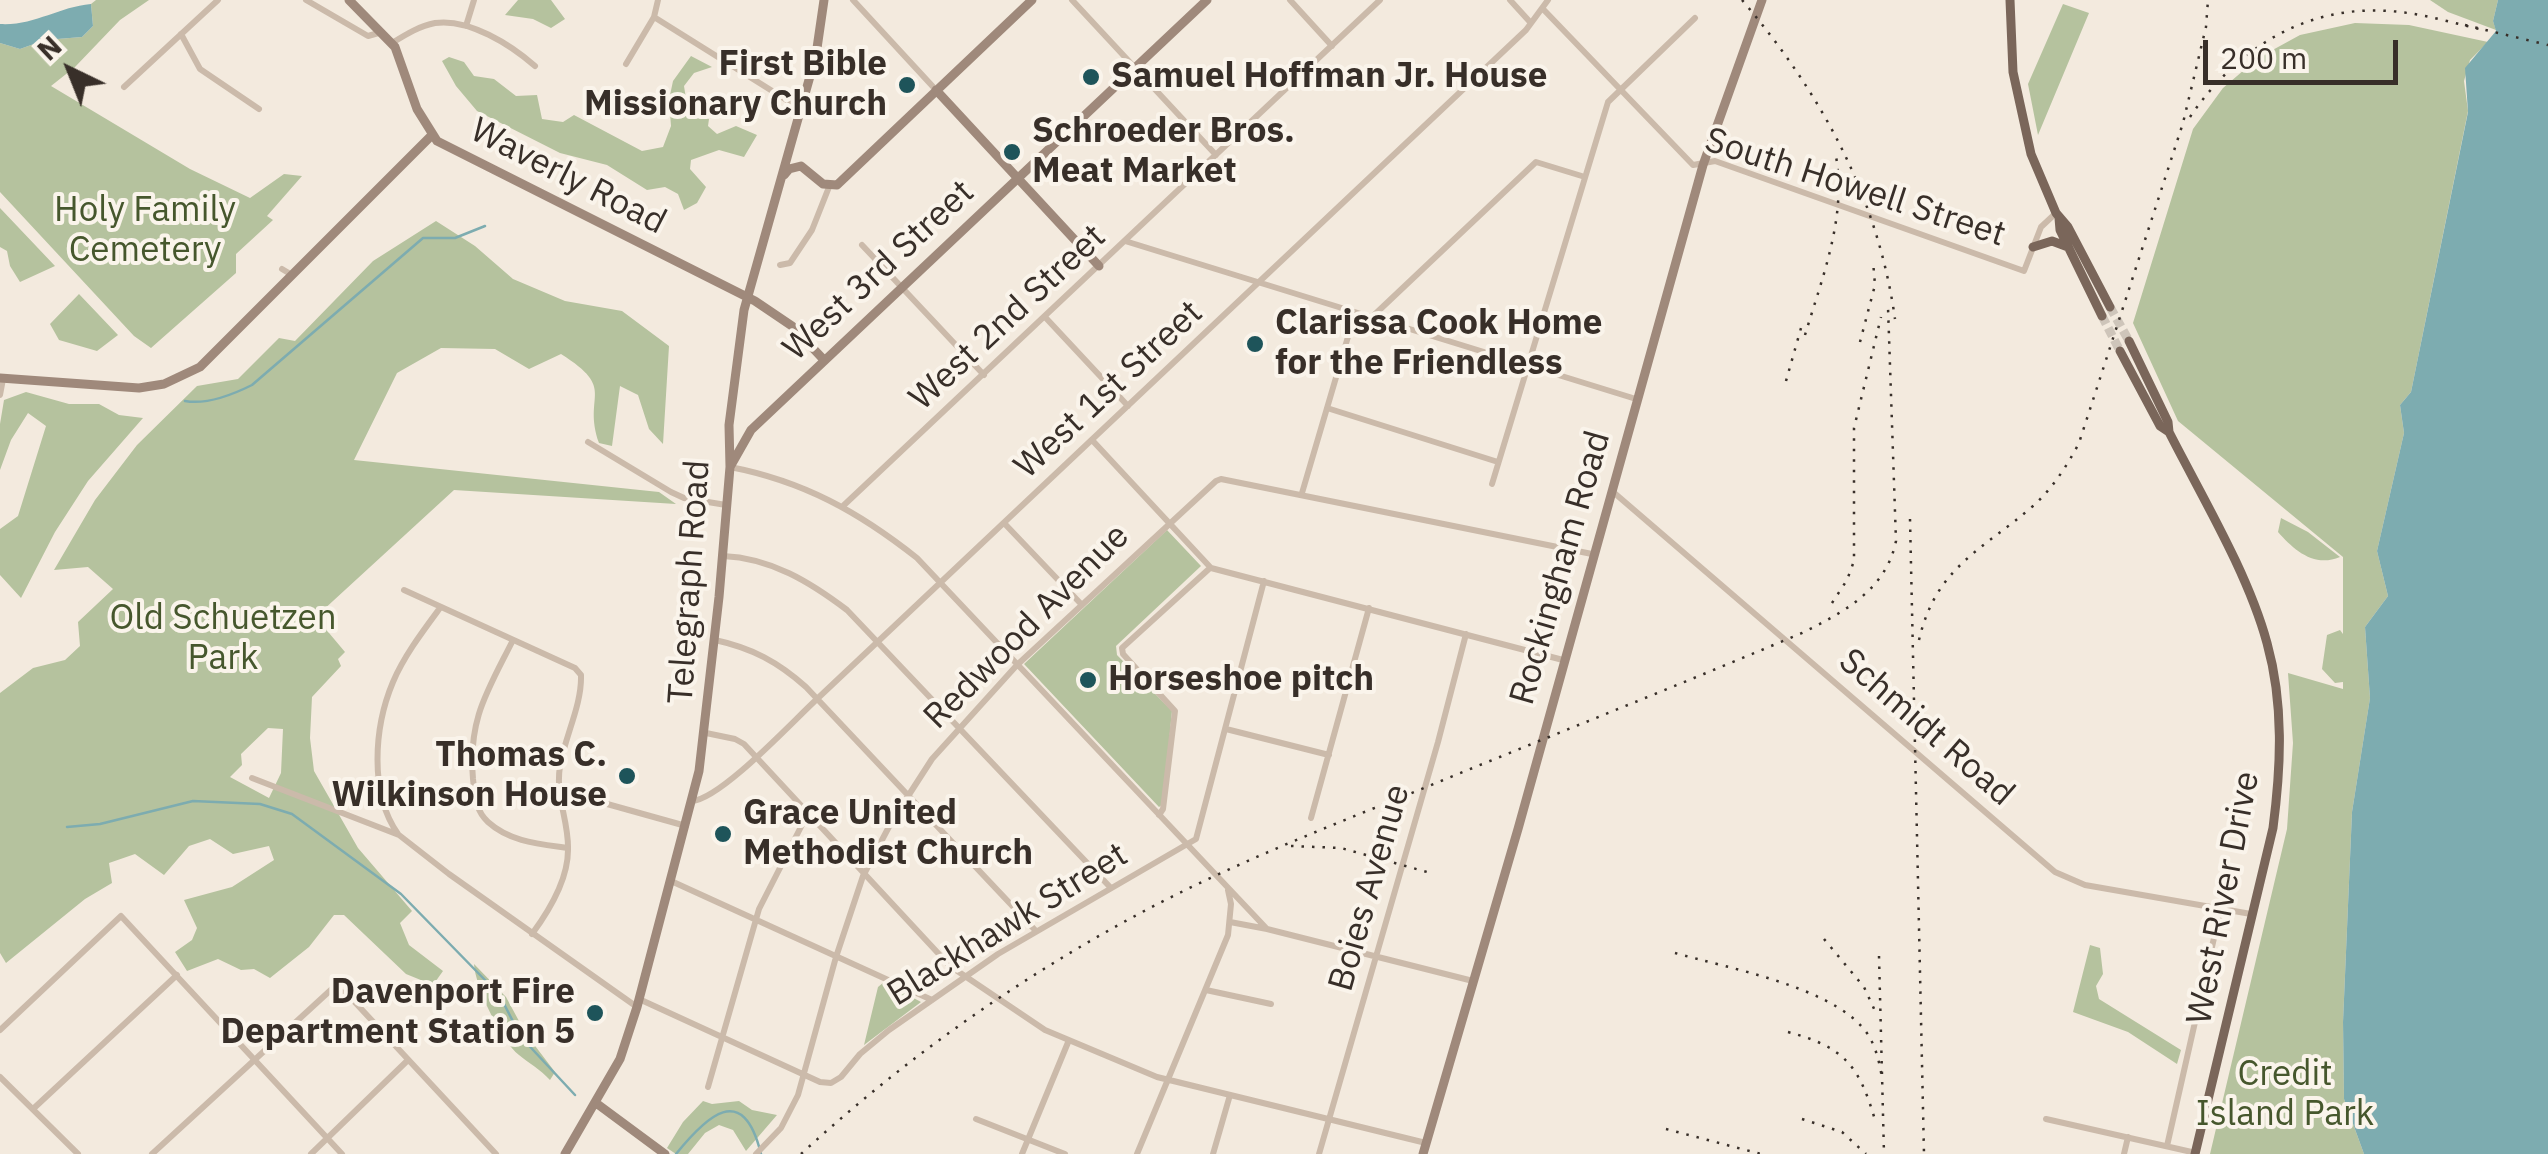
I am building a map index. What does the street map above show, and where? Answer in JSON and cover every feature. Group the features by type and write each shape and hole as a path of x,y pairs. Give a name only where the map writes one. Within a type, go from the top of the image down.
{"main road":[{"path":"2010,0 2012,72 2026,136 2058,215 2060,230 2102,316"},
{"path":"2058,215 2110,306"},
{"path":"2033,247 2052,241 2068,248"},
{"name":"West River Drive","path":"2128,341 2252,600 2267,644 2279,727 2279,784 2272,828 2196,1153"},
{"name":"West River Drive","path":"2120,351 2160,426 2169,432"}],"street":[{"path":"124,87 218,0"},
{"path":"306,0 368,36 383,32"},
{"path":"466,26 474,0"},
{"path":"626,64 654,17 658,0"},
{"name":"Telegraph Road","path":"565,1154 620,1060 692,801 706,732 730,467 729,424 746,296 802,110 824,0"},
{"path":"790,148 801,166 829,187 838,185 1032,0"},
{"path":"1072,0 1216,156"},
{"name":"West 3rd Street","path":"730,467 750,430 1207,0"},
{"path":"1290,0 1332,46"},
{"name":"West 2nd Street","path":"844,506 1380,0"},
{"path":"1510,0 1530,22"},
{"name":"West 1st Street","path":"692,801 704,800 754,758 1526,30 1548,0"},
{"name":"Rockingham Road","path":"1424,1149 1702,165 1762,0"},
{"path":"856,1 1098,266"},
{"path":"354,2 392,42 417,108 432,135"},
{"name":"South Howell Street","path":"1543,9 1688,162 1702,165 1716,161 2024,271 2045,220 2058,215"},
{"path":"654,17 802,110"},
{"path":"1492,484 1608,102 1695,18"},
{"path":"392,42 436,23 466,26 535,66"},
{"path":"181,34 200,69 260,109"},
{"name":"Waverly Road","path":"1,379 139,388 164,384 200,367 432,135 473,162 746,296 792,326 824,360"},
{"path":"1372,318 1536,162 1586,177"},
{"path":"782,177 789,169 801,166"},
{"path":"780,265 790,263 804,246 829,187"},
{"path":"1125,241 1636,398"},
{"path":"862,245 984,375"},
{"path":"282,269 292,275"},
{"path":"1302,493 1356,313"},
{"path":"1045,317 1128,406"},
{"path":"0,395 1,379"},
{"path":"1327,408 1498,462"},
{"path":"729,424 737,432 750,430"},
{"path":"1092,440 1211,568 1563,660"},
{"path":"588,442 684,498 726,505"},
{"path":"730,467 787,480 844,506 917,558 1267,929"},
{"name":"Redwood Avenue","path":"756,1154 781,1128 804,1075 836,957 864,876 907,796 959,726 1018,664 1168,523 1221,479 1592,554"},
{"name":"Schmidt Road","path":"1610,490 2055,872 2085,885 2251,914"},
{"path":"1004,523 1082,605"},
{"path":"722,556 744,556 787,570 848,610 1110,886"},
{"path":"1159,815 1171,762 1175,711 1123,654 1124,645 1211,568"},
{"path":"1188,845 1196,838 1264,582"},
{"path":"404,590 574,668 581,675 562,754 558,790 568,848 556,893 532,934"},
{"path":"399,835 380,799 382,719 390,688 440,608"},
{"path":"1311,818 1369,608"},
{"name":"Boies Avenue","path":"1319,1154 1466,634"},
{"path":"513,640 474,726 471,755 475,798 487,821 504,832 520,840 568,848"},
{"path":"715,640 739,645 773,660 816,699 1035,930"},
{"path":"1226,730 1329,756"},
{"path":"706,732 735,739 964,977 1045,1030 1168,1080 1329,1120 1424,1149"},
{"path":"252,778 399,835 532,934 638,1003 804,1075"},
{"path":"558,790 686,826"},
{"path":"708,1087 756,918 806,815"},
{"name":"Blackhawk Street","path":"804,1075 831,1082 841,1078 860,1054 964,977 1035,930 1188,845"},
{"path":"671,881 932,1000"},
{"path":"1136,1154 1206,990 1230,922 1228,889"},
{"path":"2167,1146 2220,907"},
{"path":"0,1030 121,916 342,1154"},
{"path":"1230,922 1474,981"},
{"path":"33,1108 177,976"},
{"path":"152,1154 334,987 351,998 496,1154"},
{"path":"1206,990 1271,1004"},
{"path":"1022,1154 1069,1040"},
{"path":"311,1154 407,1061"},
{"path":"0,1076 78,1154"},
{"path":"1213,1154 1230,1095"},
{"path":"596,1103 665,1154"},
{"path":"976,1119 1064,1154"},
{"path":"2046,1119 2196,1153"},
{"path":"2124,1154 2128,1137"}],"green space":[{"name":"Holy Family Cemetery","path":"96,0 149,0 120,20 51,86 190,169 250,198 284,174 302,176 267,216 273,220 236,254 236,273 151,348 134,336 0,192 0,43 20,49 45,40 82,37 93,26 91,4"},
{"path":"518,0 551,0 565,19 551,28 533,19 505,15"},
{"path":"2430,0 2498,0 2493,21 2496,30 2448,12"},
{"path":"2063,4 2089,13 2038,135 2028,84"},
{"name":"Credit Island Park","path":"2355,23 2409,25 2488,42 2470,60 2464,81 2468,111 2411,392 2400,405 2404,433 2377,551 2388,596 2365,627 2370,698 2352,812 2343,1022 2344,1099 2364,1154 2210,1154 2287,829 2293,743 2288,673 2343,689 2343,682 2335,683 2322,669 2327,635 2340,630 2343,634 2343,557 2178,421 2133,323 2193,129 2223,88 2258,58 2300,35"},
{"path":"691,56 712,67 694,73 684,86 687,105 709,119 708,126 717,134 736,126 757,135 744,157 719,150 691,160 690,169 706,187 697,203 684,210 678,194 665,187 647,190 607,165 560,153 477,111 442,61 449,57 464,62 474,76 494,79 516,96 537,95 542,119 563,122 574,115 642,151 663,147 671,126 669,100 673,81"},
{"path":"0,208 55,266 20,282 10,266 7,251 0,247"},
{"name":"Old Schuetzen Park","path":"436,221 475,246 513,279 565,301 622,311 669,346 663,444 649,429 638,395 620,386 612,446 599,443 594,385 589,376 561,354 529,369 495,349 441,348 397,373 354,460 659,492 676,504 454,490 321,612 324,627 345,652 338,659 341,666 312,697 310,738 314,771 358,848 412,911 400,923 409,945 443,971 433,985 406,974 344,915 334,915 309,947 270,978 218,959 187,971 175,952 192,940 197,928 184,900 232,887 274,860 269,846 233,854 210,839 189,846 164,875 135,854 109,863 112,883 85,899 6,963 0,953 0,693 33,668 65,660 80,646 78,622 113,589 88,567 54,570 95,500 137,445 197,386 238,379 279,338 295,341 373,261","holes":["268,728 283,729 281,773 269,798 230,777 242,765 241,754"]},
{"path":"79,294 118,335 97,351 59,340 50,324"},
{"path":"26,392 69,404 99,404 119,415 143,418 88,481 55,532 21,598 0,575 0,529 18,516 46,426 28,413 11,440 0,470 0,424 4,400"},
{"path":"2281,518 2308,532 2340,557 2313,559 2298,551 2278,532"},
{"path":"1167,530 1201,566 1116,646 1117,655 1172,711 1163,804 1159,807 1024,664"},
{"path":"2090,945 2100,948 2103,974 2096,986 2099,999 2181,1050 2177,1064 2128,1032 2073,1012"},
{"path":"474,964 506,997 526,1034 555,1072 550,1080 512,1048 497,1026"},
{"path":"884,982 921,1002 864,1045 878,987"},
{"path":"703,1101 739,1101 752,1110 777,1115 746,1151 733,1130 719,1125 705,1133 688,1154 676,1154 667,1148 683,1122"}],"water":[{"path":"2498,0 2548,0 2548,1154 2364,1154 2344,1099 2343,1022 2352,812 2370,698 2365,627 2388,596 2377,551 2404,433 2400,405 2411,392 2468,112 2465,68 2496,31 2493,21"},
{"path":"91,4 93,26 82,37 45,40 20,49 0,43 0,24 24,22"}],"waterway":[{"path":"185,401 228,396 252,385 423,238 455,238 485,226"},
{"path":"67,827 100,824 193,801 260,804 292,814 401,894 485,980 503,1002 521,1037 575,1095"},
{"path":"676,1154 699,1128 723,1112 734,1112 744,1118 761,1154"}],"tunnel":[{"path":"2110,307 2129,341"},
{"path":"2102,316 2120,351"}],"railway":[{"path":"1742,0 1797,72 1842,149 1875,231 1895,319"},
{"path":"1919,640 1927,615 1949,577 2040,499 2059,477 2079,443 2183,123 2206,27 2208,0"},
{"path":"2190,117 2208,93 2251,52 2275,36 2329,15 2389,11 2479,29"},
{"path":"2465,25 2548,45"},
{"path":"1805,335 1836,221 1835,151"},
{"path":"1860,342 1875,285 1873,261"},
{"path":"801,1154 878,1087 959,1025 1133,917 1277,848 1802,633 1861,598 1883,573 1896,541 1888,307"},
{"path":"1832,603 1854,561 1854,428 1881,317"},
{"path":"1786,381 1803,321"},
{"path":"1910,519 1924,1154"},
{"path":"1291,846 1341,848 1427,872"},
{"path":"1824,939 1864,987 1875,1011"},
{"path":"1675,953 1775,980 1847,1013 1867,1033 1882,1078"},
{"path":"1879,956 1884,1154"},
{"path":"1788,1032 1823,1044 1846,1061 1863,1085 1875,1120"},
{"path":"1802,1119 1842,1132 1866,1154"},
{"path":"1666,1129 1761,1154"}],"place":[{"name":"Samuel Hoffman Jr. House","path":"1091,77"},
{"name":"First Bible Missionary Church","path":"907,85"},
{"name":"Schroeder Bros. Meat Market","path":"1012,152"},
{"name":"Clarissa Cook Home for the Friendless","path":"1255,344"},
{"name":"Horseshoe pitch","path":"1088,680"},
{"name":"Thomas C. Wilkinson House","path":"627,776"},
{"name":"Grace United Methodist Church","path":"723,834"},
{"name":"Davenport Fire Department Station 5","path":"595,1013"}]}
